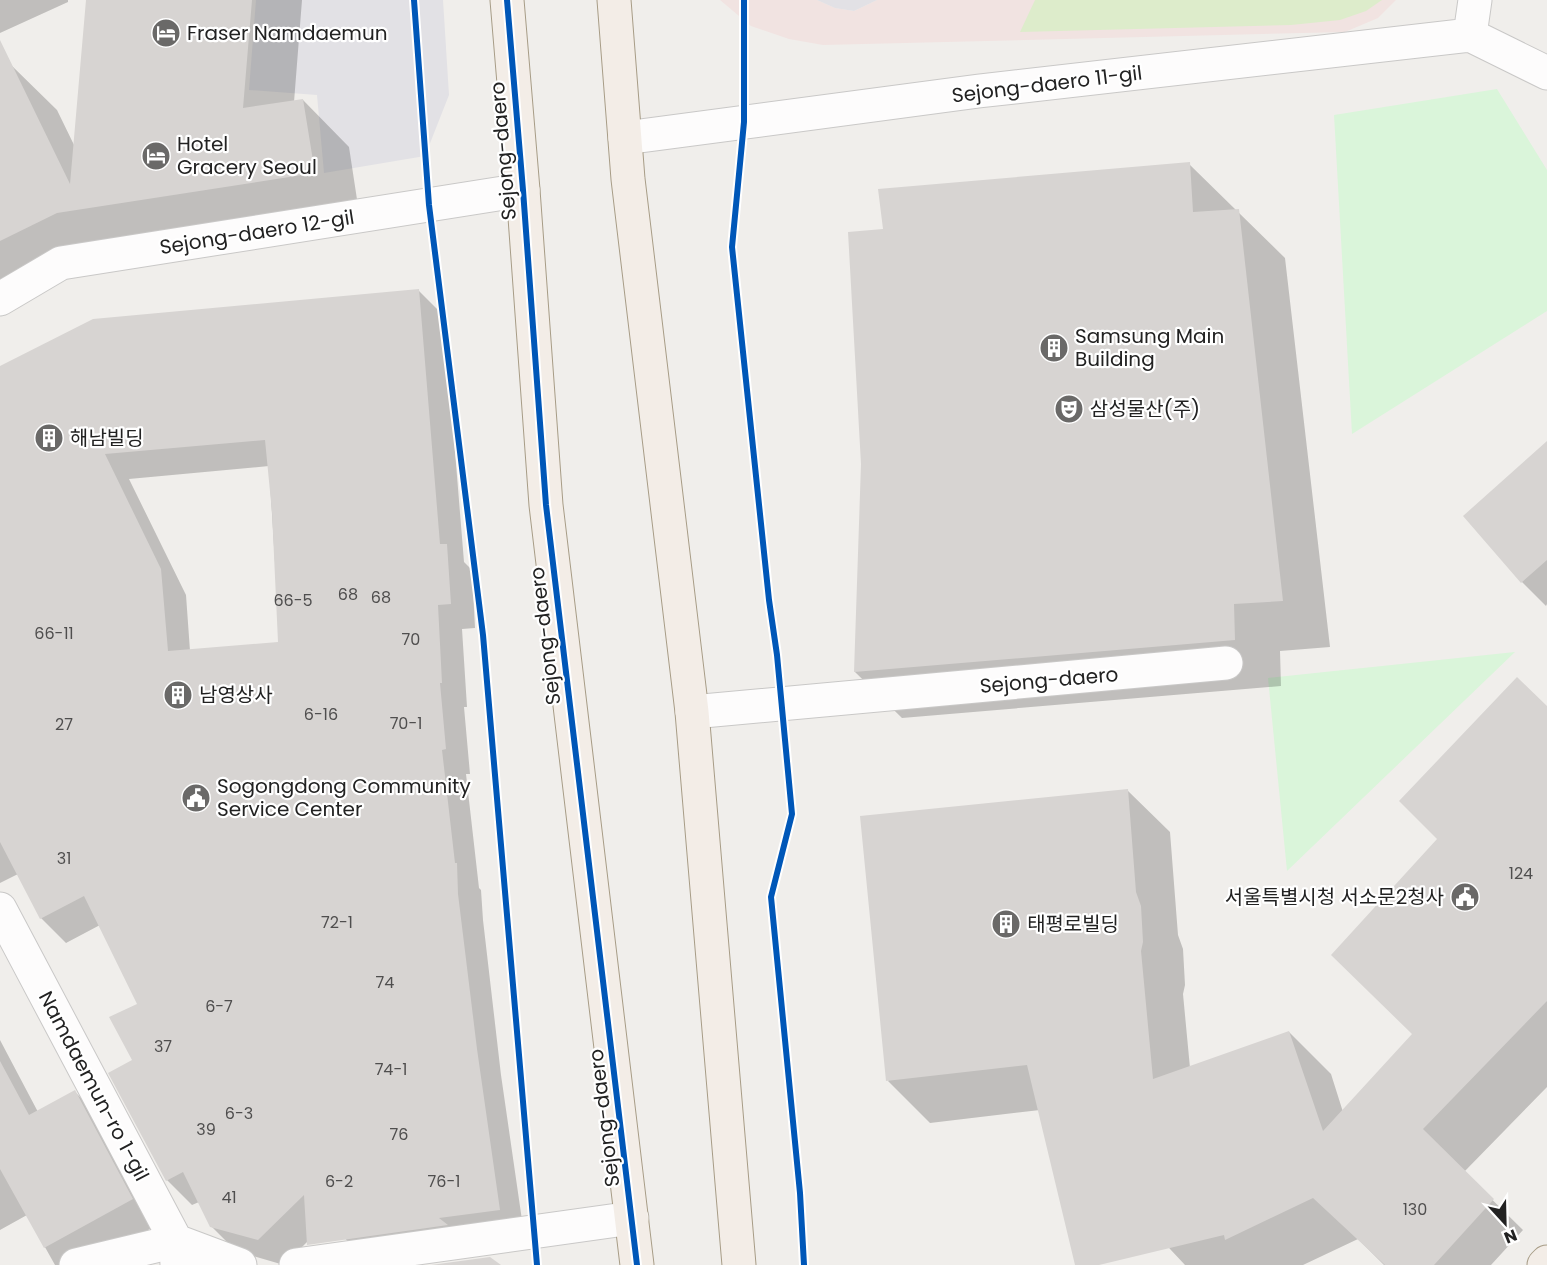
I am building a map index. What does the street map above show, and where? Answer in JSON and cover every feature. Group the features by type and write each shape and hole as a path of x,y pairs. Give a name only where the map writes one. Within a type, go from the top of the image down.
{"main road":[{"name":"Sejong-daero","path":"507,0 546,505 637,1265"},
{"path":"614,0 625,138 692,712 739,1265"}],"street":[{"path":"1475,0 1470,34 1547,73"},
{"name":"Sejong-daero 11-gil","path":"625,138 980,91 1470,34"},
{"name":"Sejong-daero 12-gil","path":"0,299 61,263 523,190"},
{"name":"Sejong-daero","path":"692,712 1226,663"},
{"name":"Namdaemun-ro 1-gil","path":"0,909 177,1253"},
{"path":"296,1265 632,1218"},
{"path":"76,1265 177,1253 240,1265"}],"shaded area":[{"path":"256,0 443,0 449,95 425,156 324,173 317,95 249,90"},
{"path":"720,0 817,0 835,8 854,11 877,0 1396,0 1378,18 1345,32 823,45 789,39 751,26"},
{"path":"817,0 877,0 854,11 835,8"}],"green space":[{"path":"1035,0 1382,0 1366,11 1340,20 1291,25 1020,32"},
{"path":"1497,89 1547,170 1547,311 1352,434 1334,115"},
{"path":"1515,652 1287,871 1268,678"}],"building":[{"path":"86,0 252,0 243,108 303,99 315,173 57,213 0,241 0,40 70,184"},
{"name":"Samsung Main Building","path":"1190,162 1193,212 1239,209 1283,601 1234,604 1235,640 854,672 861,464 848,232 883,229 878,189"},
{"path":"419,289 440,544 447,544 451,604 438,605 442,683 440,683 446,749 442,750 477,1049 500,1210 439,1218 448,1225 307,1245 304,1195 258,1240 210,1227 183,1172 166,1181 108,1073 132,1060 109,1017 137,1004 84,896 40,919 0,842 0,366 93,319","holes":["265,440 272,512 278,642 168,651 161,569 105,454"]},
{"path":"1547,441 1547,560 1521,583 1463,516"},
{"path":"1517,677 1547,706 1547,1001 1423,1129 1494,1199 1434,1265 1385,1265 1313,1198 1225,1240 1224,1235 1099,1265 1075,1265 1027,1065 886,1081 860,816 1128,789 1136,892 1141,906 1143,942 1141,951 1153,1079 1289,1031 1323,1131 1412,1034 1331,955 1437,839 1399,801"},
{"path":"0,1061 29,1115 75,1090 133,1199 44,1248 0,1169"},
{"path":"490,1257 501,1265 431,1265"}],"cycle path":[{"path":"414,0 429,205 483,635 537,1265"},
{"path":"507,0 546,505 637,1265"},
{"path":"744,0 744,122 732,247 769,600 777,655 792,814 771,897 800,1193 804,1265"}],"place":[{"name":"Fraser Namdaemun","path":"166,33"},
{"name":"Hotel Gracery Seoul","path":"156,156"},
{"name":"Samsung Main Building","path":"1054,348"},
{"name":"삼성물산(주)","path":"1069,409"},
{"name":"해남빌딩","path":"49,438"},
{"name":"남영상사","path":"178,695"},
{"name":"Sogongdong Community Service Center","path":"196,798"},
{"name":"서울특별시청 서소문2청사","path":"1465,897"},
{"name":"태평로빌딩","path":"1006,924"}]}
